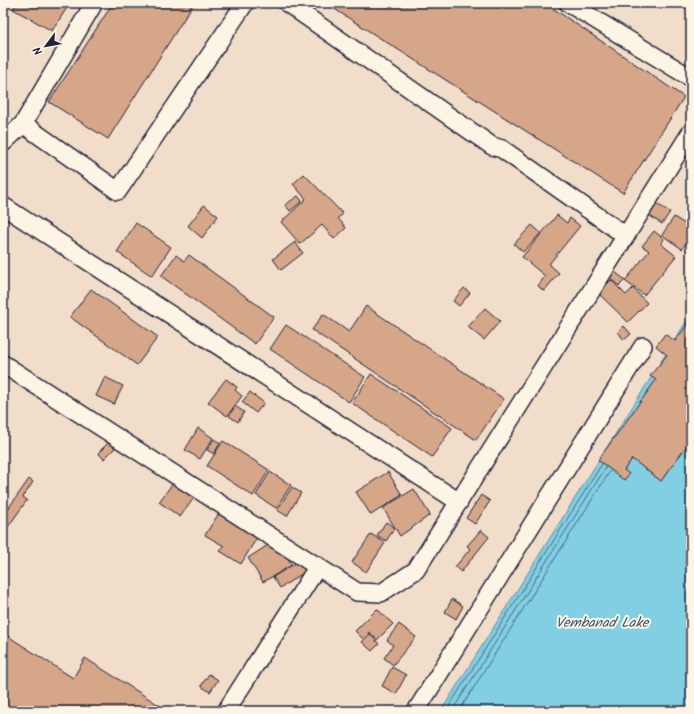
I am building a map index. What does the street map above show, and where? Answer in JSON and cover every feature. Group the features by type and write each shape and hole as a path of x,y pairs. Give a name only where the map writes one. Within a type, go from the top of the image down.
{"lane":[{"path":"3,143 23,124 94,3"},
{"path":"23,124 118,191 245,3"},
{"path":"287,3 492,146 502,149 626,236"},
{"path":"568,3 691,78"},
{"path":"3,364 357,592 380,594 416,570 691,132"},
{"path":"3,206 459,502"},
{"path":"416,711 643,346"},
{"path":"226,711 318,566"}],"shaded area":[{"path":"3,3 691,3 691,314 441,711 3,711"}],"water":[{"name":"Vembanad Lake","path":"691,314 691,711 441,711"}],"building":[{"path":"17,3 70,3 52,31 13,9"},
{"path":"113,3 194,3 108,139 49,102"},
{"path":"325,3 545,3 684,97 623,193"},
{"path":"304,174 343,214 338,218 346,228 334,239 322,225 300,244 281,222 306,199 293,184"},
{"path":"298,196 302,201 290,211 285,205"},
{"path":"655,203 670,212 662,224 647,214"},
{"path":"204,205 218,216 202,238 188,226"},
{"path":"557,215 567,223 570,218 580,226 549,264 559,273 544,291 538,286 545,276 522,257"},
{"path":"674,217 691,228 691,236 682,249 662,235"},
{"path":"136,223 171,247 152,276 117,252"},
{"path":"532,225 541,233 523,252 514,244"},
{"path":"654,231 664,239 661,244 676,256 644,295 625,281 649,251 642,246"},
{"path":"295,242 303,253 281,270 273,259"},
{"path":"176,255 184,261 189,255 274,317 255,344 161,276"},
{"path":"614,271 625,280 619,286 609,277"},
{"path":"611,280 626,295 633,288 647,303 628,322 598,293"},
{"path":"464,288 470,293 459,306 453,301"},
{"path":"91,289 158,337 137,365 70,317"},
{"path":"366,306 504,399 476,440 312,330 323,314 349,332"},
{"path":"485,308 500,321 484,340 468,327"},
{"path":"286,325 365,377 349,402 270,349"},
{"path":"687,325 691,329 691,440 661,481 632,459 624,470 629,474 624,480 598,460 656,380 650,376 667,355 656,346 665,334 675,341"},
{"path":"624,326 631,334 624,340 618,332"},
{"path":"371,374 452,428 432,457 352,403"},
{"path":"105,377 123,386 114,404 96,396"},
{"path":"226,379 237,387 235,390 242,396 227,416 208,402"},
{"path":"250,392 264,403 256,413 242,402"},
{"path":"235,406 244,412 238,422 229,416"},
{"path":"198,428 213,438 200,459 185,450"},
{"path":"214,439 220,443 214,454 207,450"},
{"path":"111,440 117,446 104,459 98,453"},
{"path":"223,441 269,470 253,496 207,466"},
{"path":"270,472 291,485 276,508 256,495"},
{"path":"388,472 402,495 371,515 356,492"},
{"path":"29,479 33,482 23,497 27,500 3,534 3,516"},
{"path":"175,480 196,495 180,517 159,502"},
{"path":"292,487 301,493 287,516 277,510"},
{"path":"414,489 430,515 400,536 383,508"},
{"path":"481,495 490,501 475,524 466,518"},
{"path":"221,510 259,534 241,564 220,551 224,546 205,535"},
{"path":"386,522 395,528 386,541 377,535"},
{"path":"481,530 489,537 461,572 455,567 470,549 467,546"},
{"path":"371,534 385,543 366,572 352,562"},
{"path":"276,540 292,565 263,582 248,558"},
{"path":"302,559 308,570 280,588 273,577"},
{"path":"452,599 463,606 456,619 445,612"},
{"path":"377,609 393,624 377,640 369,632 363,639 355,631"},
{"path":"399,624 416,637 393,665 384,658 393,645 387,640"},
{"path":"3,633 73,678 85,658 162,707 159,711 3,711"},
{"path":"370,634 379,644 372,651 362,642"},
{"path":"392,667 406,675 396,694 382,686"},
{"path":"209,674 218,680 210,692 201,686"}]}
